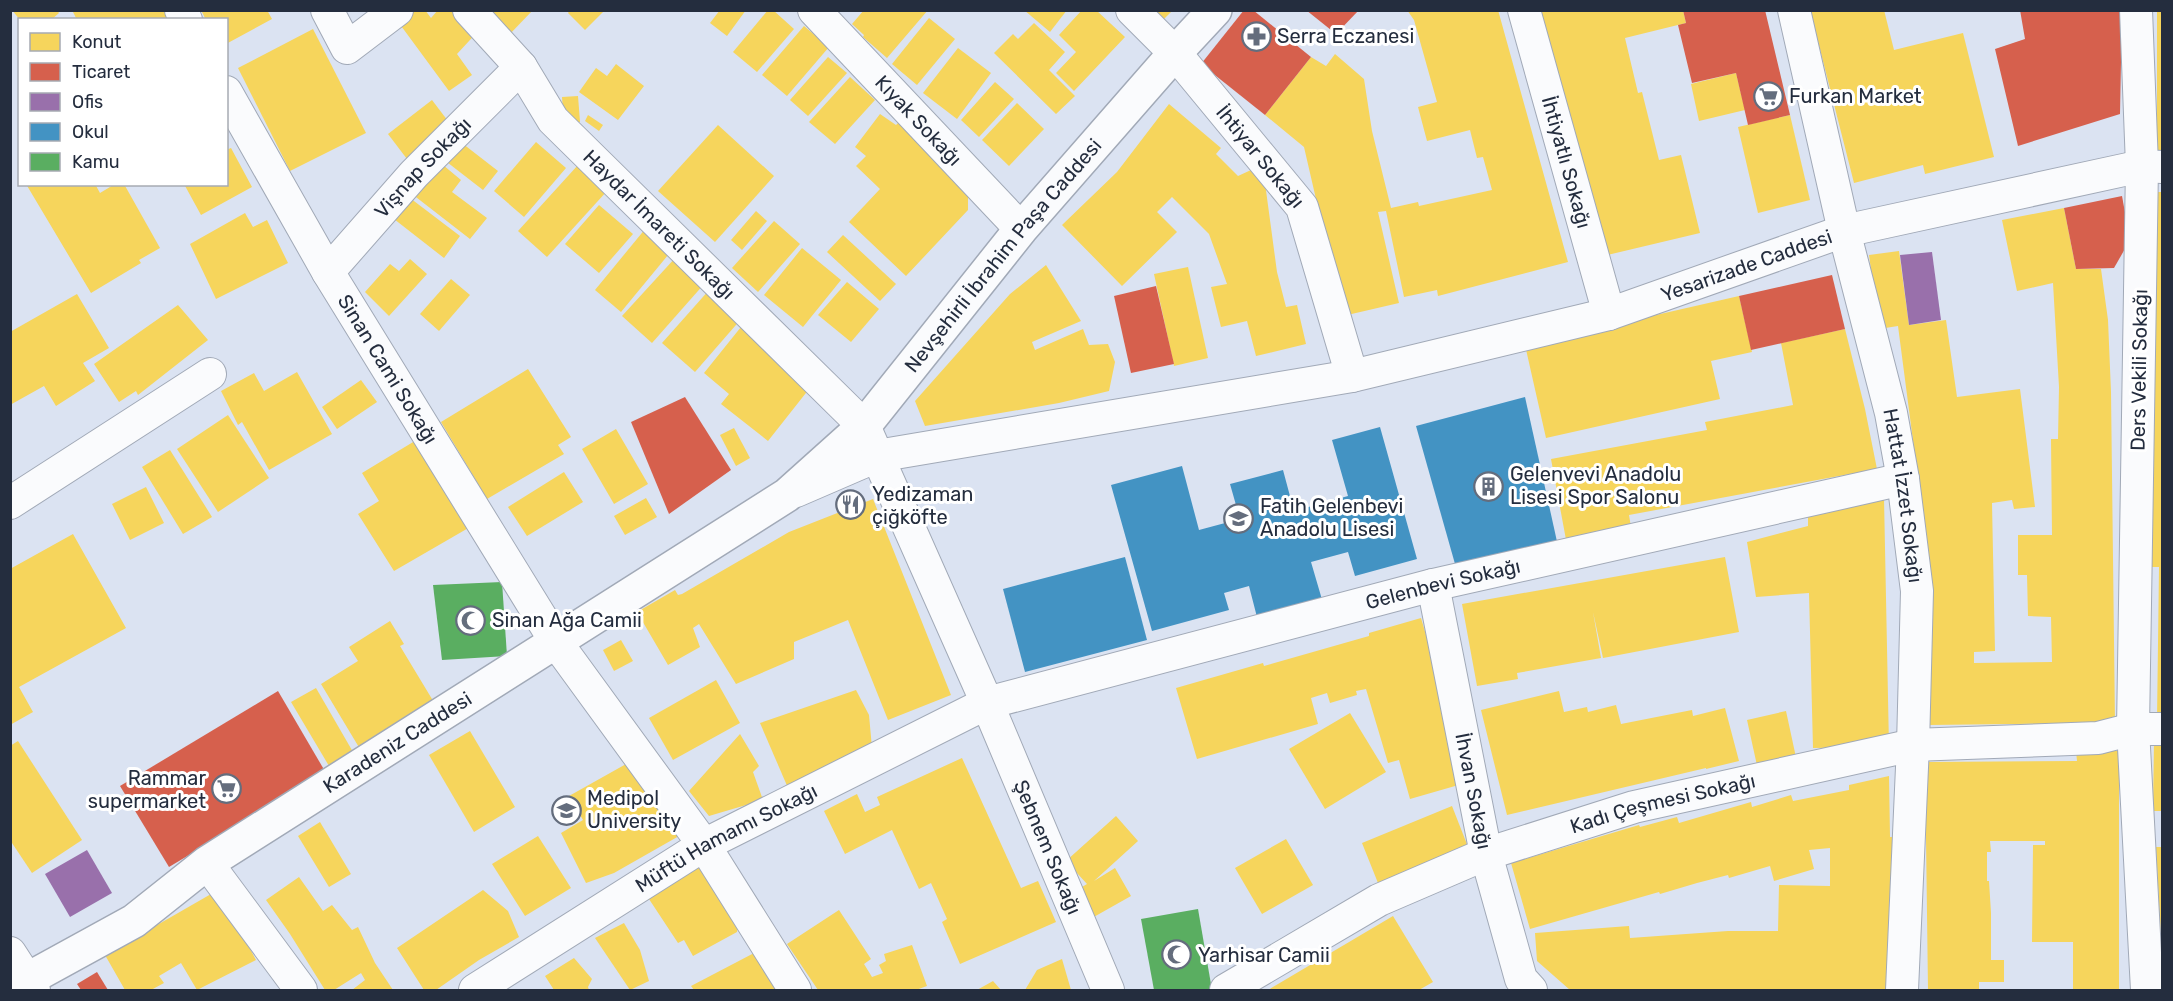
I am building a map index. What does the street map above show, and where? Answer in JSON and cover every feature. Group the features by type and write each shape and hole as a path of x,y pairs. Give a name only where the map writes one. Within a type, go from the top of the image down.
{"street":[{"path":"327,10 347,48 397,10"},
{"name":"Haydar İmareti Sokağı","path":"469,10 521,67 553,120 864,426"},
{"name":"İhtiyar Sokağı","path":"1132,10 1175,53 1302,207 1352,376"},
{"name":"Nevşehirli İbrahim Paşa Caddesi","path":"787,495 864,426 1021,229 1215,10"},
{"name":"İhtiyatlı Sokağı","path":"1524,10 1609,314"},
{"name":"Hattat İzzet Sokağı","path":"1794,10 1844,231 1891,413 1903,478 1917,591 1902,990"},
{"name":"Ders Vekili Sokağı","path":"2136,10 2152,166 2147,990"},
{"name":"Kıyak Sokağı","path":"821,13 1021,229"},
{"name":"Vişnap Sokağı","path":"328,272 414,174 521,67"},
{"name":"Sinan Cami Sokağı","path":"228,96 328,272 556,642 704,845 795,990"},
{"name":"Yesarizade Caddesi","path":"787,495 877,456 1352,376 1609,314 1844,231 2152,166"},
{"path":"10,503 210,374"},
{"name":"Şebnem Sokağı","path":"864,426 987,703 1108,990"},
{"name":"Gelenbevi Sokağı","path":"987,703 1433,585 1903,478"},
{"name":"Karadeniz Caddesi","path":"20,978 134,921 207,862 787,495"},
{"name":"İhvan Sokağı","path":"1433,585 1486,854 1521,979 1532,990"},
{"name":"Müftü Hamamı Sokağı","path":"476,990 704,845 987,703"},
{"name":"Kadı Çeşmesi Sokağı","path":"1227,990 1379,900 1486,854 1634,807 1913,745 2098,738 2148,729"},
{"path":"207,862 301,990"}],"building: Konut":[{"path":"12,10 57,10 59,13 53,18 18,18"},
{"path":"72,10 173,10 176,18 76,18"},
{"path":"201,10 267,10 272,19 228,43 228,18 205,18"},
{"path":"408,10 425,10 431,18 438,10 461,10 481,28 457,54 472,75 449,91 396,19"},
{"path":"495,10 533,10 507,37 488,18"},
{"path":"570,10 605,10 585,30 568,13"},
{"path":"720,10 746,10 727,36 710,23"},
{"path":"768,10 773,10 794,29 757,72 733,52"},
{"path":"864,10 928,10 887,58 852,24"},
{"path":"1024,10 1067,10 1050,32"},
{"path":"1082,10 1096,10 1125,37 1074,91 1056,73 1076,52 1059,35"},
{"path":"1147,10 1173,10 1159,24"},
{"path":"1407,10 1498,10 1568,262 1438,296 1437,290 1404,297 1386,211 1378,212 1399,303 1343,316 1304,147 1265,115 1311,57 1326,66 1335,54 1364,79 1372,131 1391,208 1418,202 1419,206 1492,190 1483,157 1477,158 1470,130 1427,141 1418,107 1437,102 1414,20"},
{"path":"1541,10 1683,10 1686,23 1625,38 1638,93 1642,92 1659,160 1681,155 1700,233 1599,257"},
{"path":"1810,10 1884,10 1894,50 1963,33 1994,157 1925,174 1923,165 1854,183"},
{"path":"2157,10 2162,10 2162,154 2157,154"},
{"path":"929,18 955,39 917,85 892,64"},
{"path":"1034,23 1065,52 1049,70 1075,96 1056,114 994,53 1013,34 1018,39"},
{"path":"804,26 829,47 787,96 762,75"},
{"path":"313,29 366,133 290,171 238,68"},
{"path":"958,48 991,73 957,119 923,93"},
{"path":"828,57 847,73 808,116 790,100"},
{"path":"616,64 644,86 618,120 579,92 596,68 607,76"},
{"path":"1736,73 1745,110 1699,121 1691,84"},
{"path":"850,77 875,100 835,144 809,122"},
{"path":"995,82 1014,99 979,137 961,120"},
{"path":"578,96 580,122 564,123 562,97"},
{"path":"432,100 451,125 407,159 388,134"},
{"path":"1017,103 1044,129 1009,166 982,140"},
{"path":"1169,104 1221,148 1216,154 1238,176 1251,170 1265,183 1277,272 1286,307 1297,305 1306,344 1256,356 1247,321 1221,327 1211,287 1227,284 1209,234 1172,197 1157,212 1177,232 1122,286 1062,225 1117,172"},
{"path":"880,114 896,125 903,118 968,184 968,210 906,276 849,222 880,189 856,166 866,156 855,147"},
{"path":"588,115 603,125 599,131 585,121"},
{"path":"1790,115 1810,200 1758,213 1738,127"},
{"path":"718,125 774,176 715,242 658,191"},
{"path":"458,140 498,171 483,190 443,159"},
{"path":"536,142 566,168 524,217 494,191"},
{"path":"231,148 252,187 201,215 185,186 228,186 228,149"},
{"path":"443,165 461,180 452,192 487,218 470,239 412,194 429,173 434,177"},
{"path":"578,165 607,191 547,257 518,231"},
{"path":"27,186 96,186 100,193 112,186 125,186 160,248 139,260 141,263 91,293"},
{"path":"2147,192 2162,192 2162,719 2157,719 2159,567 2148,567"},
{"path":"410,198 460,236 444,258 394,219"},
{"path":"599,205 633,234 599,273 565,244"},
{"path":"2064,208 2076,269 2101,269 2108,320 2115,723 1928,725 1923,517 1898,326 1879,329 1869,255 1899,251 1909,325 1946,320 1957,397 2020,389 2035,507 2014,509 2012,500 1992,503 1995,651 1974,652 1974,663 2052,662 2051,617 2028,616 2027,575 2018,575 2018,535 2052,535 2051,439 2058,439 2059,387 2053,283 2017,291 2002,220"},
{"path":"756,211 767,221 742,250 731,240"},
{"path":"245,213 253,227 267,220 288,263 216,299 190,244"},
{"path":"774,221 800,244 758,292 732,268"},
{"path":"646,228 673,249 621,312 595,290"},
{"path":"843,235 896,284 880,301 827,252"},
{"path":"802,248 841,280 803,327 764,295"},
{"path":"676,257 705,283 652,343 622,316"},
{"path":"410,259 427,274 389,316 365,292 390,264 399,271"},
{"path":"1046,265 1081,321 1032,342 1035,350 1083,329 1089,345 1108,344 1115,362 1109,391 1059,403 925,426 915,401 1010,294"},
{"path":"1188,267 1208,358 1174,366 1154,274"},
{"path":"451,279 470,295 439,331 420,314"},
{"path":"847,282 879,309 851,342 818,315"},
{"path":"710,289 742,318 695,372 662,343"},
{"path":"77,294 109,348 83,363 95,381 56,406 44,386 10,405 10,332"},
{"path":"1739,296 1752,352 1711,361 1720,399 1546,438 1525,345"},
{"path":"178,305 208,340 138,395 136,391 119,402 94,364"},
{"path":"741,327 813,384 768,441 721,404 729,394 704,373"},
{"path":"1845,329 1877,469 1629,515 1632,533 1567,545 1551,459 1707,430 1705,422 1793,405 1781,343"},
{"path":"528,369 571,437 558,445 564,454 487,499 441,422"},
{"path":"297,372 332,434 269,470 242,422 238,425 221,391 254,373 264,391"},
{"path":"361,380 377,402 337,429 322,407"},
{"path":"228,415 269,478 218,512 177,449"},
{"path":"734,428 750,458 736,466 720,435"},
{"path":"616,429 648,484 614,504 582,449"},
{"path":"423,436 477,523 394,571 358,514 379,501 362,473"},
{"path":"170,450 212,517 183,534 142,467"},
{"path":"564,472 583,502 527,536 508,507"},
{"path":"146,487 164,523 130,540 112,504"},
{"path":"646,498 657,517 625,535 614,516"},
{"path":"1884,498 1889,747 1813,748 1809,593 1756,597 1747,542 1808,526 1808,515"},
{"path":"873,499 951,695 888,720 848,620 794,642 794,659 736,684 699,624 693,628 700,647 668,665 637,612 675,590 678,595 682,594 789,532"},
{"path":"73,534 126,628 19,687 33,712 10,725 10,569"},
{"path":"1725,557 1739,632 1603,658 1593,612 1601,658 1517,673 1518,679 1477,686 1462,604"},
{"path":"1421,618 1458,743 1462,784 1410,799 1399,760 1388,763 1366,689 1356,691 1357,695 1330,703 1327,693 1311,698 1318,724 1197,759 1176,688 1369,636 1369,633"},
{"path":"390,621 404,644 400,646 435,704 360,749 321,684 358,661 349,647"},
{"path":"621,640 633,661 614,671 603,650"},
{"path":"716,680 740,723 673,760 649,718"},
{"path":"316,688 353,752 329,766 291,702"},
{"path":"856,690 869,715 872,748 788,788 760,723"},
{"path":"1559,691 1564,712 1587,707 1588,712 1616,705 1621,724 1692,710 1693,716 1725,708 1739,761 1507,815 1481,710"},
{"path":"1786,711 1797,762 1758,770 1747,720"},
{"path":"1350,713 1386,772 1325,809 1289,749"},
{"path":"470,731 515,807 474,832 429,755"},
{"path":"740,734 759,766 753,772 763,800 709,816 689,791"},
{"path":"18,741 82,840 32,873 10,840 10,746"},
{"path":"2154,741 2162,741 2162,811 2153,811"},
{"path":"2076,751 2119,751 2119,990 2073,990 2073,942 2032,942 2033,845 2045,845 2045,841 1990,841 1991,852 1987,852 1987,881 1989,881 1991,913 1991,960 2004,960 2004,982 1979,982 1979,990 1928,990 1925,762 2077,761"},
{"path":"962,758 1021,888 1038,881 1056,922 960,964 942,922 947,919 931,883 919,889 892,830 845,854 824,811 857,794 865,812 880,805 877,797"},
{"path":"635,759 679,836 614,873 586,883 561,833 583,820 569,796"},
{"path":"1889,776 1890,837 1894,837 1892,990 1570,990 1537,961 1535,933 1629,926 1630,938 1728,931 1778,931 1779,885 1830,886 1830,848 1809,850 1814,869 1774,881 1770,866 1729,878 1728,875 1660,894 1659,892 1530,929 1511,863 1639,825 1640,827 1677,817 1679,823 1751,802 1752,807 1791,795 1793,801 1849,790 1849,785"},
{"path":"1452,806 1470,852 1380,888 1362,843"},
{"path":"1116,816 1138,841 1094,881 1115,868 1131,896 1092,918 1077,890 1087,884 1066,861"},
{"path":"320,822 351,874 329,887 298,836"},
{"path":"538,836 571,888 525,916 492,864"},
{"path":"1286,839 1313,885 1262,914 1235,868"},
{"path":"2156,847 2162,847 2162,938 2161,938"},
{"path":"686,860 708,866 739,915 737,932 693,956 684,940 678,943 647,896"},
{"path":"299,877 323,911 332,905 352,930 358,927 375,963 393,990 352,990 365,980 361,973 334,990 325,990 266,900"},
{"path":"218,890 256,960 197,990 181,963 159,976 164,983 151,990 125,990 105,955"},
{"path":"483,890 508,911 519,937 479,960 436,990 424,990 397,948"},
{"path":"839,910 871,959 864,964 872,977 883,973 879,965 886,961 884,954 912,945 927,986 916,990 818,990 787,944"},
{"path":"1393,916 1433,982 1419,990 1268,990"},
{"path":"624,923 640,950 649,981 630,990 595,938"},
{"path":"756,952 779,990 694,990 691,986"},
{"path":"574,958 592,979 589,990 554,990 545,976"},
{"path":"1062,959 1071,990 1025,990 1037,970"},
{"path":"993,981 1001,990 977,990"}],"building: Ticaret":[{"path":"1244,10 1253,10 1311,57 1265,115 1201,64"},
{"path":"1306,10 1359,10 1336,34"},
{"path":"1683,10 1765,10 1790,115 1748,125 1736,73 1692,83 1678,25 1686,23"},
{"path":"2020,10 2122,10 2120,114 2018,146 1995,49 2025,39"},
{"path":"2122,196 2130,240 2114,268 2076,269 2064,208"},
{"path":"1832,275 1845,329 1751,350 1739,296"},
{"path":"1156,286 1174,364 1131,373 1114,296"},
{"path":"685,397 731,470 669,514 631,422"},
{"path":"278,691 326,773 169,867 120,786"},
{"path":"97,972 108,990 81,990 77,984"}],"building: Ofis":[{"path":"1932,252 1941,320 1909,325 1900,255"},
{"path":"87,850 112,893 70,917 45,874"}],"building: Okul":[{"name":"Gelenvevi Anadolu Lisesi Spor Salonu","path":"1525,397 1558,546 1457,571 1416,426"},
{"path":"1380,427 1417,559 1355,576 1348,552 1311,562 1323,603 1258,621 1249,586 1224,593 1229,610 1152,631 1111,485 1182,466 1199,530 1240,519 1230,484 1283,470 1294,511 1348,496 1332,440"},
{"path":"1125,557 1147,640 1025,672 1003,589"}],"building: Kamu":[{"name":"Sinan Ağa Camii","path":"502,582 507,656 442,660 433,585"},
{"name":"Yarhisar Camii","path":"1198,909 1212,990 1154,990 1141,919"}],"place":[{"name":"Serra Eczanesi","path":"1256,36"},
{"name":"Furkan Market","path":"1768,96"},
{"name":"Gelenvevi Anadolu Lisesi Spor Salonu","path":"1489,486"},
{"name":"Yedizaman çiğköfte","path":"851,505"},
{"name":"Fatih Gelenbevi Anadolu Lisesi","path":"1239,518"},
{"name":"Sinan Ağa Camii","path":"471,620"},
{"name":"Rammar supermarket","path":"227,789"},
{"name":"Medipol University","path":"566,810"},
{"name":"Yarhisar Camii","path":"1177,955"}]}
